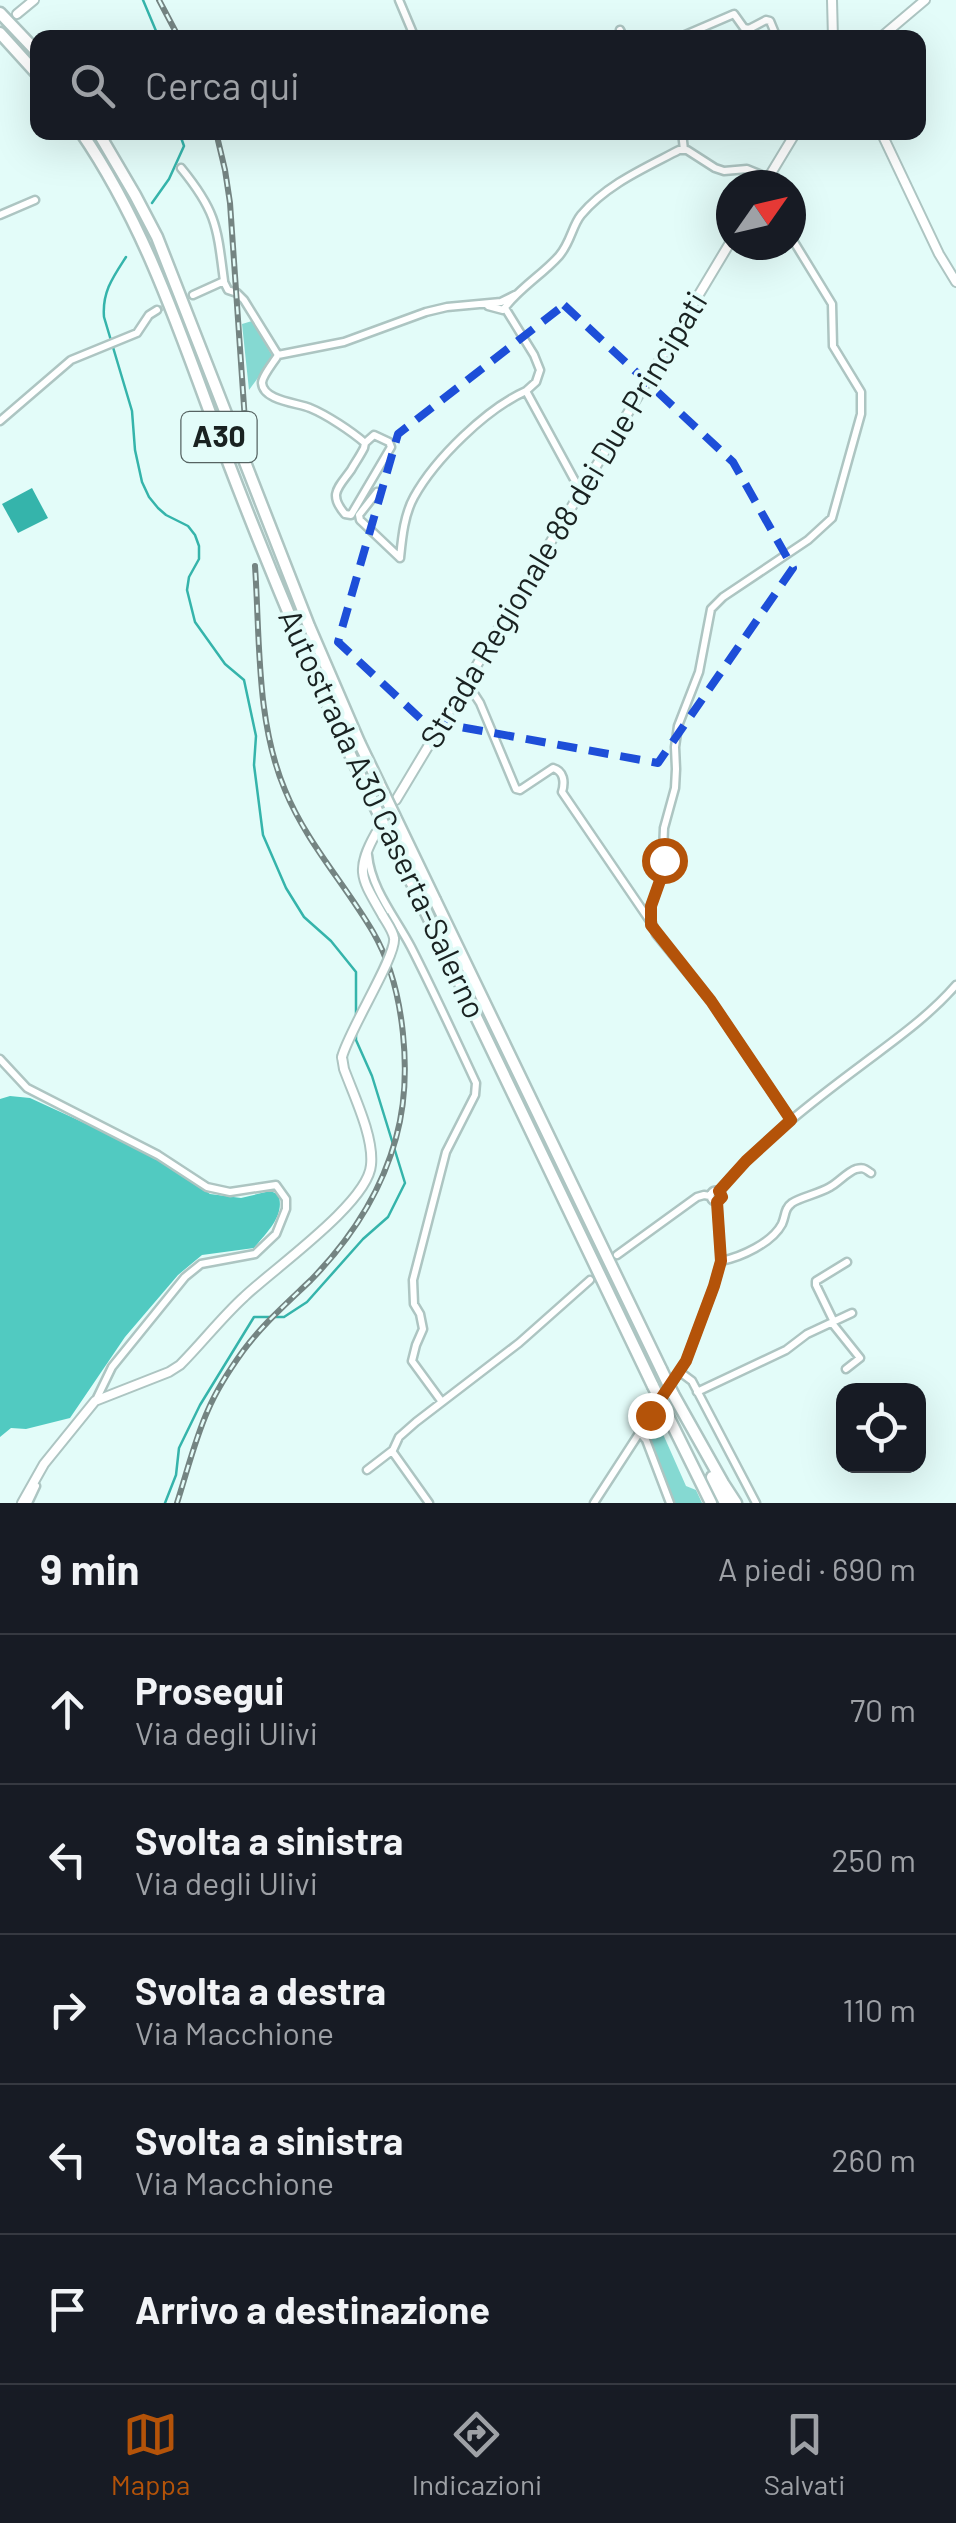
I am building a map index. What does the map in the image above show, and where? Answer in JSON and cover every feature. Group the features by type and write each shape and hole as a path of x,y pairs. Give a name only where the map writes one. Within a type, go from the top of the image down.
{"highway":[{"path":"0,13 30,45"},
{"path":"0,33 30,66"},
{"name":"Autostrada A30 Caserta-Salerno","path":"86,140 124,202 151,259 276,585 347,748 711,1503"},
{"name":"Autostrada A30 Caserta-Salerno","path":"103,140 157,237 302,610 359,742 672,1394"},
{"path":"672,1394 736,1503"},
{"name":"A30","path":"672,1394 725,1503"}],"main road":[{"path":"18,14 34,0"},
{"path":"832,0 834,30"},
{"path":"889,30 925,0"},
{"path":"773,170 791,140"},
{"path":"885,140 956,282"},
{"name":"Strada Regionale 88 dei Due Principati","path":"396,800 720,260"},
{"path":"25,1503 44,1464 96,1401 170,1372 180,1364 243,1297 303,1247 366,1183 371,1168 370,1150 342,1057 393,950 394,938 362,868 376,833"}],"street":[{"path":"399,0 412,30"},
{"path":"697,30 734,14 744,28 766,20 774,30"},
{"path":"683,140 684,150"},
{"path":"684,150 721,170"},
{"path":"501,306 560,254 572,238 578,218 605,191 684,150"},
{"path":"181,168 209,205 217,226 228,290 244,300 278,355"},
{"path":"0,215 35,200"},
{"path":"651,922 651,906 662,875 664,828 674,788 678,726 699,672 710,609 808,540 832,518 861,414 861,392 833,346 832,304 805,260"},
{"path":"193,296 224,281"},
{"path":"364,443 312,408 285,402 263,387 262,382 278,355 344,342 447,307 501,306 518,326 540,370 536,382 488,413 422,485 410,505 400,558 360,520 359,514 377,492"},
{"path":"0,421 71,360 138,333 156,310"},
{"path":"526,391 575,482 584,488"},
{"path":"374,435 389,442 390,447 351,515 345,514 335,496 364,443 374,435"},
{"path":"467,683 480,702 516,789 553,768 560,772 564,778 562,792 656,934 711,1001 791,1120"},
{"path":"367,848 368,864 377,886 476,1083 475,1096 446,1152 412,1280 414,1304 424,1329 412,1361 442,1402"},
{"path":"617,1255 697,1196 722,1197 719,1191 791,1120 927,1015 956,984"},
{"path":"0,1058 27,1088 158,1155 207,1187 230,1192 276,1185 286,1199 276,1234 255,1254 200,1264 185,1277 112,1367 96,1401"},
{"path":"721,1261 740,1255 775,1234 786,1209 798,1200 834,1185 859,1168 871,1174"},
{"path":"594,1503 680,1372 695,1339 721,1261 714,1199"},
{"path":"846,1369 860,1358 833,1322 816,1281 848,1262"},
{"path":"367,1470 392,1451 399,1438 519,1343 590,1280"},
{"path":"697,1392 852,1314"},
{"path":"680,1372 692,1381 756,1503"},
{"path":"639,1432 646,1440 670,1503"},
{"path":"392,1451 429,1503"},
{"path":"25,1503 40,1480"}],"highlighted area":[{"path":"564,305 733,462 793,568 658,763 422,720 338,642 398,434"}],"shaded area":[{"path":"252,321 273,357 249,390 242,324"},
{"path":"32,488 48,518 18,533 2,504"},
{"path":"30,1098 115,1137 210,1194 241,1198 270,1191 278,1194 280,1202 274,1223 254,1248 202,1255 178,1275 125,1337 70,1418 26,1429 11,1428 0,1437 0,1099"},
{"path":"655,1416 686,1486 696,1490 702,1503 675,1503 648,1433"}],"waterway":[{"path":"143,0 156,30"},
{"path":"152,203 169,179 184,146 182,140"},
{"path":"126,257 107,292 104,317 132,411 142,482 158,508 188,526 195,535 199,559 187,590 195,622 225,664 244,680 256,736 254,765 263,835 286,888 304,917 331,941 356,972 356,1016"},
{"path":"165,1503 176,1475 179,1448 200,1405 254,1317 284,1317 307,1302 388,1217 405,1183 372,1076 356,1040 356,1029"}],"tunnel":[{"path":"157,310 193,295"}],"railway":[{"path":"159,0 175,30"},
{"path":"218,140 230,203 245,421"},
{"path":"177,1503 203,1421 229,1372 259,1332 339,1249 373,1197 396,1138 404,1088 399,1005 384,954 304,827 276,764 261,680 255,566"}],"route":[{"path":"650,1415 686,1361 714,1286 721,1261 719,1191 791,1120 711,1001 651,925 651,906 664,860"}]}
